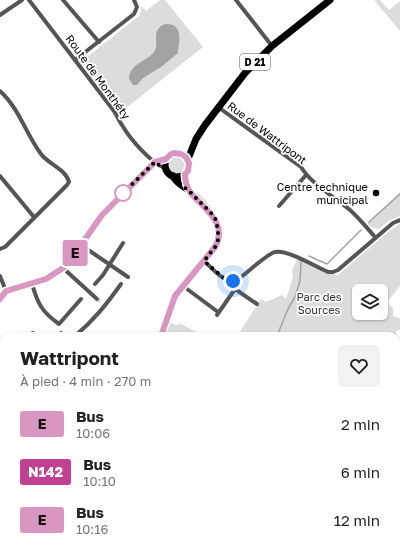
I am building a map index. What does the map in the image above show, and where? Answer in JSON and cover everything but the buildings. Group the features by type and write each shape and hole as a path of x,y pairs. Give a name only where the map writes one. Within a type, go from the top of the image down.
{"main road":[{"name":"D 21","path":"188,160 196,139 205,125 245,73 272,46 330,0"},
{"name":"D 21","path":"181,154 196,139"},
{"path":"0,299 6,291 46,279 63,268 102,215 155,162 166,159 171,154 178,153 188,160 189,167 185,174 179,177 173,176"},
{"path":"162,332 173,300 217,244 218,236 217,225 213,216 167,171 165,168 166,159"},
{"path":"185,174 191,193"}],"street":[{"path":"0,15 22,0"},
{"name":"Route de Monthéty","path":"29,0 114,111 128,133 155,162 165,168"},
{"path":"63,0 99,42"},
{"path":"75,60 135,13 137,6 134,0"},
{"path":"236,0 272,46"},
{"path":"0,92 14,108 40,153 64,174 68,180 67,185 5,247 0,249"},
{"name":"Rue de Wattripont","path":"218,107 301,168 306,175 351,211 376,237"},
{"path":"279,206 306,175"},
{"path":"0,176 34,217"},
{"path":"233,281 274,252 285,252 328,272 333,272 338,270 393,223 400,220"},
{"path":"95,284 123,243"},
{"path":"81,245 128,278"},
{"path":"204,261 224,278 233,281"},
{"path":"63,268 105,305"},
{"path":"0,276 6,291"},
{"path":"233,281 235,288 257,304"},
{"path":"32,284 37,300 42,309 59,324 81,299"},
{"path":"80,332 92,322 120,284"},
{"path":"183,286 218,314 235,288"}],"green space":[{"path":"160,0 165,0 203,47 121,112 83,60 139,16 141,6 146,11"},
{"path":"374,0 380,0 389,10 400,1 400,31"},
{"path":"174,157 180,157 185,162 183,171 180,173 174,173 169,168 169,162"},
{"path":"400,192 400,216 390,220 379,229 371,227 367,223"},
{"name":"Parc des Sources","path":"400,224 400,286 388,301 390,307 392,306 393,308 393,316 400,318 400,330 396,332 240,332 261,299 266,302 282,295 286,299 293,277 292,270 298,257 333,272 337,276 388,232"},
{"path":"169,322 176,325 181,324 196,332 163,332"}],"shaded area":[{"path":"165,24 171,24 178,30 178,53 161,67 143,78 137,85 133,85 129,79 132,69 154,52 156,48 156,34 160,27"}],"waterway":[{"path":"369,222 400,194"},
{"path":"309,256 327,264 361,230"},
{"path":"279,332 288,309 295,297 300,281 301,262"}],"tunnel":[{"path":"97,299 101,302"}],"bus line":[{"name":"E","path":"0,299 6,291 46,279 63,268 74,255 101,216 115,201 155,162 166,159 171,154 178,153 184,155 189,163 188,171 185,174 189,191 216,220 218,240 215,247 175,296 162,332"}],"place":[{"name":"Centre technique municipal","path":"376,193"}],"route":[{"path":"123,193 120,196 155,162 165,168 169,174 189,191 216,220 218,231 217,244 204,261 224,278 233,281"}]}
